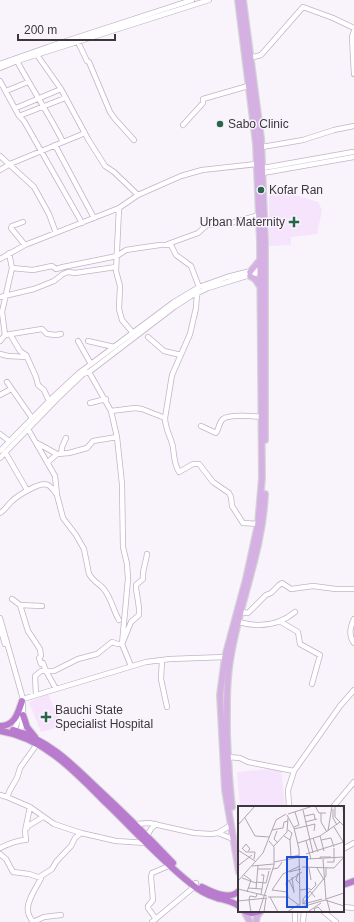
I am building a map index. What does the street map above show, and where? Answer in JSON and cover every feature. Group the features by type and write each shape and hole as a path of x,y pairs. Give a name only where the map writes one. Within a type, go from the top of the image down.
{"highway":[{"path":"0,727 12,723 17,716 22,700"},
{"path":"23,715 29,731 37,742 63,762 195,885 227,895 238,892"},
{"path":"0,727 50,746 66,758 136,824 146,839 171,865 208,894 238,905"},
{"path":"0,732 17,733"},
{"path":"344,887 354,883"}],"main road":[{"path":"235,0 239,3 248,86 256,139 260,260 262,270 264,506 259,542 231,654 227,685 228,757 231,805 238,847"},
{"path":"238,866 225,790 220,695 225,657 246,579 258,524 262,478 260,286 265,242 262,147 243,0"},
{"path":"260,260 250,274 256,279 260,286"},
{"path":"245,912 250,922"},
{"path":"256,922 259,912"}],"street":[{"path":"0,64 192,0"},
{"path":"0,68 17,61 209,0"},
{"path":"250,58 261,54 303,7 333,18 354,30 352,38 354,74"},
{"path":"78,42 87,61 89,62 110,112 134,140"},
{"path":"37,55 61,89 105,166 114,172 138,195"},
{"path":"17,61 63,142"},
{"path":"0,81 19,116 24,121 42,150 82,224"},
{"path":"6,91 28,82"},
{"path":"183,125 203,103 203,99 248,86"},
{"path":"16,108 61,89"},
{"path":"19,116 65,98"},
{"path":"262,147 303,140 334,130 354,126"},
{"path":"0,170 42,150 85,133"},
{"path":"55,145 94,218"},
{"path":"263,170 354,154"},
{"path":"0,156 34,187 49,214 56,233"},
{"path":"0,259 25,245 82,224 119,208 138,195 181,176 202,170 257,164"},
{"path":"119,208 116,267 116,273 120,286 119,309 120,316 133,333"},
{"path":"164,245 198,233 207,225 235,222 259,215"},
{"path":"23,222 12,226 11,228 25,245"},
{"path":"12,268 33,270 52,266 56,269 117,256 126,250 171,245 176,254 189,264 199,288"},
{"path":"9,253 12,268 2,296 2,312 8,335 20,351 27,357 38,384 44,390 49,401"},
{"path":"2,296 37,289 60,275 68,272 75,273 116,267"},
{"path":"3,452 83,374 89,372 174,306 197,293 262,270"},
{"path":"0,458 9,441 79,372 174,302 199,288 227,277 250,274"},
{"path":"197,293 196,308 190,334 172,375 165,418 165,424 172,446 174,460 178,472 192,464 199,464 213,482 229,493 232,506 244,523 258,524"},
{"path":"0,341 8,335 42,329 47,334 56,336 62,334"},
{"path":"148,338 164,351 181,355"},
{"path":"78,341 91,364"},
{"path":"88,341 114,347"},
{"path":"0,354 27,357"},
{"path":"89,372 106,399 111,411 117,437 122,484 123,547 127,564 128,579 122,644 131,666"},
{"path":"7,382 32,418"},
{"path":"0,395 11,389"},
{"path":"90,403 106,399"},
{"path":"111,411 135,408 142,409 165,418"},
{"path":"201,426 216,433 222,420 226,418 234,416 261,416"},
{"path":"28,429 56,477 57,494 63,518 76,535 84,549 89,574 104,589 119,620"},
{"path":"0,434 9,441"},
{"path":"48,462 59,454 87,448 93,441 117,437"},
{"path":"59,454 66,438"},
{"path":"36,442 59,454"},
{"path":"3,452 27,490"},
{"path":"0,513 5,510 12,500 27,490 45,484 49,485 57,494"},
{"path":"122,644 131,622 139,615 136,585 142,582 143,569 147,554"},
{"path":"241,612 248,613 266,594 270,593 282,583 291,589 313,586 336,589 354,589"},
{"path":"12,599 20,605 42,606"},
{"path":"20,605 28,631 40,649 41,656 38,658 41,664 43,663 56,689"},
{"path":"239,622 257,625 281,622 291,616 294,612"},
{"path":"0,618 22,700 23,715 17,733"},
{"path":"354,619 350,626 352,639 354,642"},
{"path":"281,622 298,632 300,644 320,655 312,684"},
{"path":"0,631 22,700 17,733"},
{"path":"36,695 35,676 41,671 54,671 78,659 97,654 112,642 122,644"},
{"path":"22,700 146,662 225,657"},
{"path":"162,660 161,679 167,706"},
{"path":"289,806 288,790 294,771 340,706 354,690"},
{"path":"7,797 17,778 20,768 37,742"},
{"path":"228,757 240,758 248,762 294,771"},
{"path":"334,806 354,782"},
{"path":"0,795 30,807 54,824 81,833 116,841 146,839 151,829 156,824"},
{"path":"0,848 13,844 15,841 26,840 25,831 30,807"},
{"path":"25,831 28,826 43,817"},
{"path":"136,824 156,824 194,833 211,834 218,833 231,825"},
{"path":"61,916 44,917 33,922 28,908 41,876 52,870 56,862 81,833"},
{"path":"218,833 233,839"},
{"path":"344,848 354,843"},
{"path":"0,854 6,859 13,872 33,875 41,878"},
{"path":"171,865 152,873 153,900 148,908 154,920 195,885"},
{"path":"344,907 354,908"},
{"path":"323,912 336,922"}],"shaded area":[{"name":"Urban Maternity","path":"269,191 288,193 318,202 322,210 317,234 291,237 291,245 269,246"},
{"name":"Bauchi State Specialist Hospital","path":"48,694 62,726 41,732 29,702"},
{"path":"281,768 285,806 240,806 237,772"}],"place":[{"name":"Sabo Clinic","path":"220,124"},
{"name":"Kofar Ran","path":"261,190"},
{"name":"Urban Maternity","path":"294,222"},
{"name":"Bauchi State Specialist Hospital","path":"46,717"}]}
